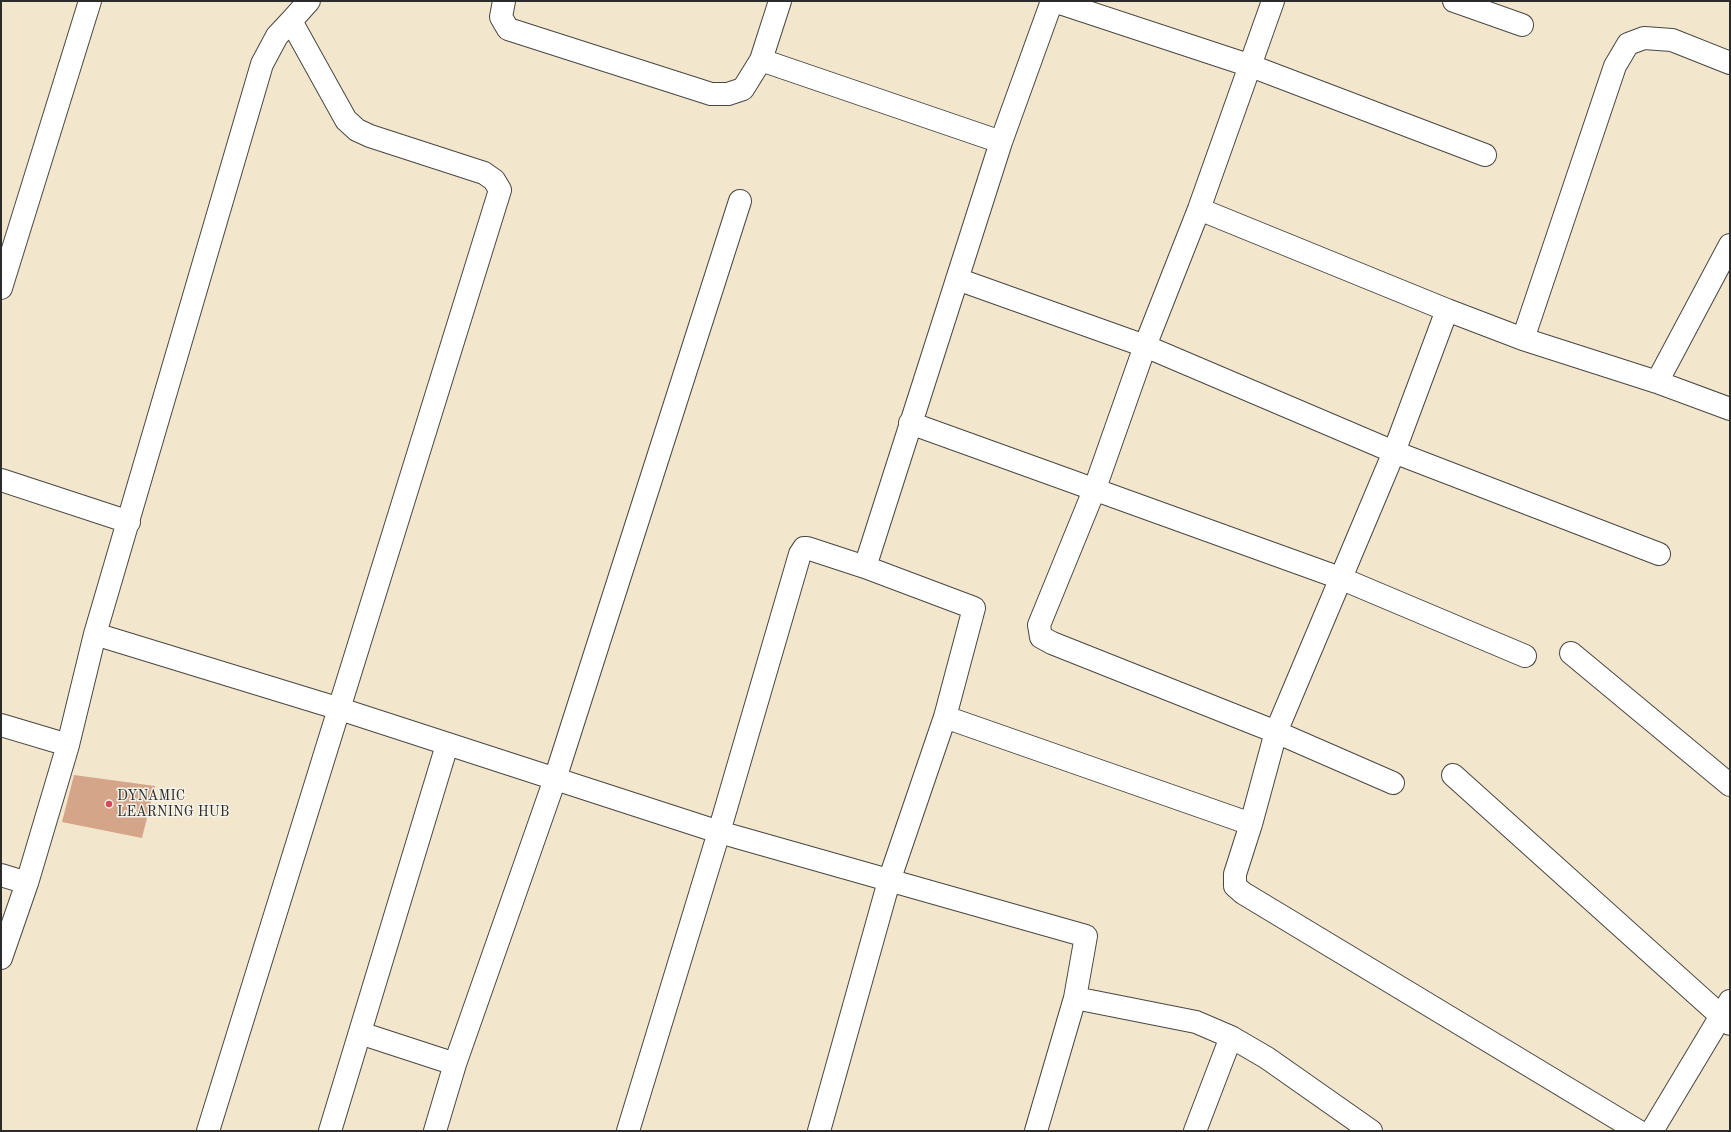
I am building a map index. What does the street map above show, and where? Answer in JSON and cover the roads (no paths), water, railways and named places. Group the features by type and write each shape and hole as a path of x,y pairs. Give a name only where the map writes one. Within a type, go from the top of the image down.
{"street":[{"path":"1,288 90,1"},
{"path":"1,958 27,883 68,745 95,634 262,64 277,36 309,1"},
{"path":"504,1 501,17 508,29 712,94 728,94 743,89 761,60 780,1"},
{"path":"865,567 1001,142 1053,1 1251,66 1485,155"},
{"path":"1273,1 1199,209 1145,346 1095,488 1039,624 1040,637 1276,732 1392,783"},
{"path":"1454,1 1522,25"},
{"path":"208,1131 500,190 494,180 484,173 370,136 357,130 346,120 291,21"},
{"path":"1523,339 1614,66 1628,44 1644,38 1672,40 1730,63"},
{"path":"761,60 1001,142"},
{"path":"435,1131 455,1064 555,779 740,201"},
{"path":"1199,209 1447,310 1523,339 1657,382 1730,409"},
{"path":"1657,382 1730,245"},
{"path":"957,279 1145,346 1394,452 1659,554"},
{"path":"1447,310 1394,452 1276,732 1252,824 1235,874 1235,886 1243,893 1638,1131"},
{"path":"910,423 1095,488 1340,578 1525,656"},
{"path":"1,480 129,522"},
{"path":"628,1131 719,832 802,550 807,548 865,567 974,608 945,717 889,881 819,1131"},
{"path":"95,634 340,709 447,745 719,832 1086,936 1075,998 1036,1131"},
{"path":"1571,653 1730,785"},
{"path":"945,717 1252,824"},
{"path":"1,725 68,745"},
{"path":"330,1131 447,745"},
{"path":"1453,775 1727,1014 1652,1131"},
{"path":"1,875 27,883"},
{"path":"1075,998 1196,1022 1231,1037 1267,1058 1371,1131"},
{"path":"360,1033 455,1064"},
{"path":"1195,1131 1231,1037"}],"place":[{"name":"DYNAMIC LEARNING HUB","path":"109,804"}]}
